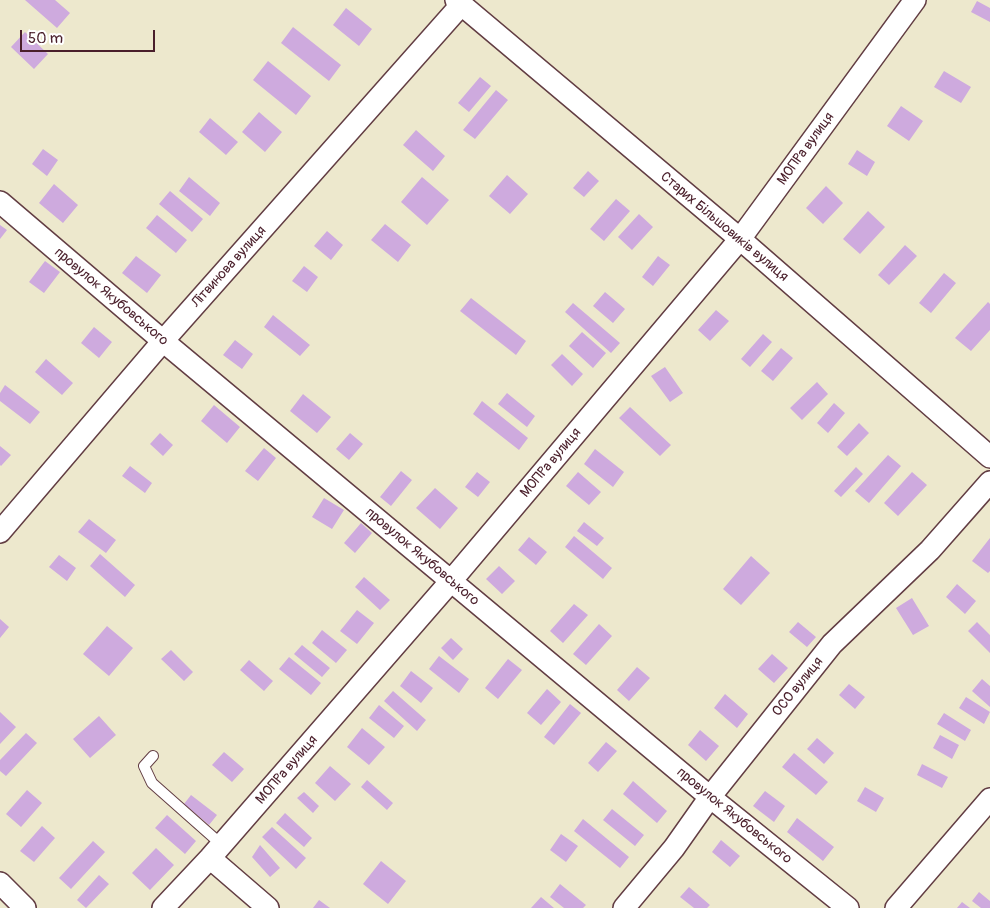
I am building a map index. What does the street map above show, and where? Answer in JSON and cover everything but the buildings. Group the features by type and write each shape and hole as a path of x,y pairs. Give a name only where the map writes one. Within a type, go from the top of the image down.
{"street":[{"name":"МОПРа вулиця","path":"163,908 216,851 451,581 740,240 915,0"},
{"name":"Старих Більшовиків вулиця","path":"461,2 990,456"},
{"name":"Літвинова вулиця","path":"0,532 163,341 461,2"},
{"name":"провулок Якубовського","path":"0,202 163,341 710,797 848,908"},
{"name":"ОСО вулиця","path":"624,908 674,848 710,797 832,644 930,550 990,482"},
{"path":"896,908 990,799"},
{"path":"216,851 268,908"},
{"path":"0,884 25,908"}],"lane":[{"path":"153,756 144,766 152,783 216,851"}]}
